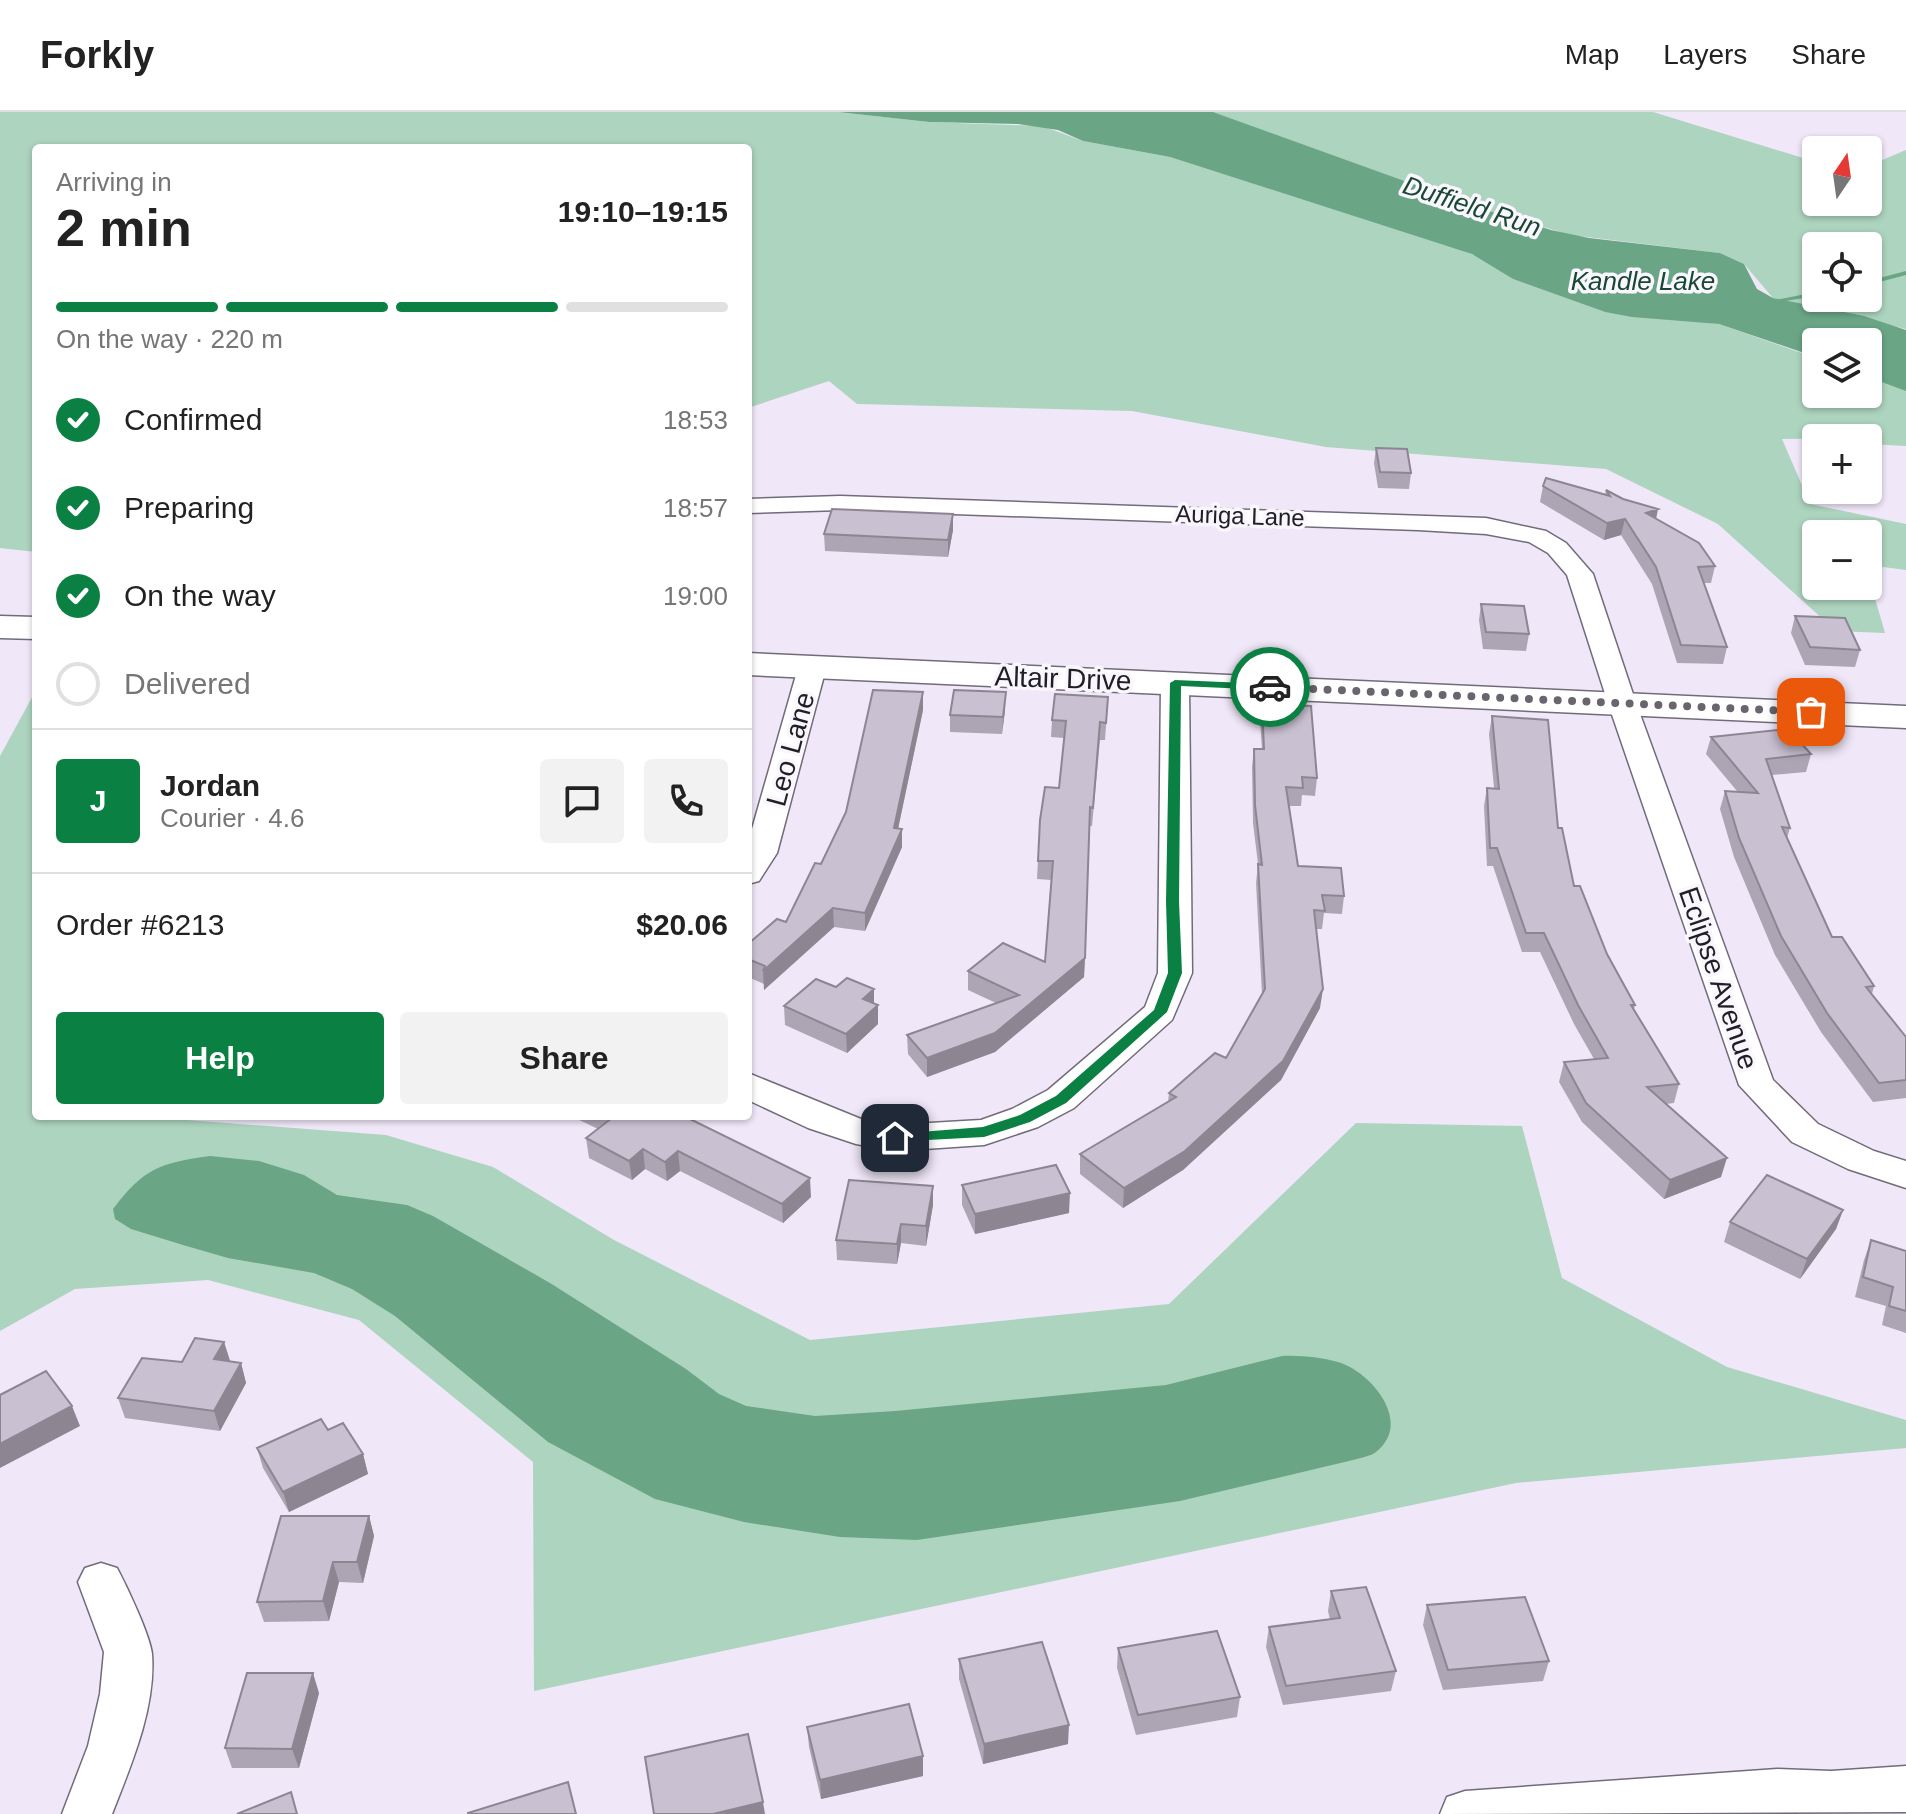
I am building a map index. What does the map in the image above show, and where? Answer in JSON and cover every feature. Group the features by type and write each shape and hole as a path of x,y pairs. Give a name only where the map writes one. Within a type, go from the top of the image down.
{"street":[{"name":"Auriga Lane","path":"752,506 840,503 1402,521 1486,526 1524,533 1557,548 1580,574 1622,703"},
{"path":"0,627 32,628"},
{"name":"Altair Drive","path":"752,664 1906,717"},
{"name":"Leo Lane","path":"752,868 761,853 812,668"},
{"path":"752,1087 821,1119 856,1131 895,1138 984,1132 1025,1118 1061,1099 1150,1022 1164,1004 1175,973 1175,683"},
{"name":"Eclipse Avenue","path":"1622,703 1757,1085 1805,1133 1861,1160 1906,1175"},
{"path":"87,1814 113,1746 124,1694 128,1652 101,1582"},
{"path":"1465,1814 1620,1810 1777,1792 1831,1794 1906,1789"}],"shaded area":[{"path":"0,112 838,112 929,122 1042,126 1083,141 1170,157 1462,250 1484,259 1513,279 1605,312 1719,324 1802,353 1802,408 1882,408 1882,382 1906,390 1906,446 1882,445 1882,424 1802,424 1802,439 1782,439 1802,485 1802,504 1906,524 1906,570 1882,567 1882,520 1802,520 1802,600 1875,600 1885,633 1836,631 1718,524 1606,469 1326,447 1132,411 857,404 829,381 752,407 752,144 32,144 32,552 0,548"},
{"path":"1212,112 1653,112 1802,158 1802,216 1882,216 1882,160 1906,150 1906,329 1833,312 1882,312 1882,232 1802,232 1802,305 1773,298 1744,264 1720,253 1570,235 1474,206"},
{"path":"32,697 32,1120 187,1120 386,1135 493,1167 614,1240 810,1340 1169,1304 1356,1123 1522,1126 1562,1278 1727,1367 1906,1420 1906,1448 1516,1483 534,1691 533,1462 359,1320 208,1280 75,1289 0,1331 0,756"}],"water":[{"name":"Kandle Lake","path":"838,112 1213,112 1474,206 1551,230 1589,238 1720,253 1744,264 1757,289 1773,298 1802,304 1802,312 1844,312 1906,330 1906,391 1882,382 1882,328 1802,328 1802,352 1719,324 1605,312 1513,279 1472,254 1170,157 1083,141 1058,130 1018,124 929,122"},
{"path":"210,1156 259,1161 304,1175 337,1195 407,1205 433,1216 550,1283 686,1369 719,1394 746,1406 815,1416 895,1411 1166,1385 1282,1356 1296,1356 1338,1362 1363,1376 1383,1399 1391,1427 1387,1440 1376,1452 1353,1460 1180,1501 917,1540 840,1537 744,1522 655,1499 548,1442 395,1316 352,1289 314,1273 228,1258 183,1245 131,1229 115,1219 113,1209 144,1176 178,1161"}],"building":[{"path":"1376,448 1407,449 1411,473 1380,472"},
{"path":"1546,478 1610,496 1606,490 1623,499 1658,509 1646,513 1699,543 1715,566 1698,567 1727,647 1681,645 1656,567 1625,519 1607,523 1543,486"},
{"path":"832,509 953,514 948,540 824,534"},
{"path":"1481,604 1524,606 1529,634 1486,632"},
{"path":"1795,616 1845,618 1860,650 1810,647"},
{"path":"873,690 923,692 894,828 902,829 865,913 833,908 763,971 765,966 752,961 752,941 777,919 786,922 815,863 821,864 846,812"},
{"path":"954,690 1006,692 1003,717 950,715"},
{"path":"1055,694 1108,697 1106,723 1100,722 1093,808 1090,807 1085,958 995,1033 927,1058 907,1035 1019,995 968,971 1003,943 1045,962 1053,861 1038,861 1040,820 1045,787 1059,788 1066,721 1052,720"},
{"path":"1262,704 1311,706 1317,778 1302,777 1303,788 1286,787 1298,866 1341,868 1344,896 1322,895 1325,911 1314,910 1323,989 1283,1061 1185,1151 1124,1188 1080,1154 1176,1097 1169,1093 1215,1053 1226,1058 1265,989 1258,864 1262,865 1255,805 1254,749 1264,749"},
{"path":"1492,716 1548,720 1558,828 1562,828 1574,886 1580,886 1607,954 1635,1005 1631,1005 1679,1084 1647,1087 1727,1158 1670,1180 1586,1103 1564,1062 1608,1058 1578,1005 1544,933 1526,933 1497,848 1490,848 1487,788 1499,789"},
{"path":"1788,729 1811,754 1766,759 1790,828 1782,827 1832,937 1842,937 1874,986 1866,987 1906,1037 1906,1080 1879,1083 1827,1013 1781,936 1739,838 1725,791 1758,793 1711,737"},
{"path":"847,978 874,989 863,999 878,1005 846,1034 784,1006 816,979 836,987"},
{"path":"609,1120 692,1120 810,1178 782,1204 678,1151 665,1162 643,1149 629,1161 586,1138"},
{"path":"1056,1165 1070,1193 975,1214 962,1185"},
{"path":"1767,1175 1843,1210 1807,1259 1730,1222"},
{"path":"849,1180 933,1186 926,1226 901,1224 897,1244 836,1240"},
{"path":"1871,1240 1906,1251 1906,1311 1889,1306 1893,1287 1863,1277"},
{"path":"195,1338 224,1342 214,1359 241,1363 214,1411 118,1398 142,1358 182,1362"},
{"path":"46,1371 72,1406 0,1444 0,1395"},
{"path":"321,1419 328,1430 343,1423 363,1454 283,1492 257,1448"},
{"path":"281,1516 369,1516 357,1562 333,1562 323,1601 257,1602"},
{"path":"1366,1587 1396,1671 1286,1686 1269,1627 1340,1618 1331,1591"},
{"path":"1525,1597 1549,1661 1448,1670 1427,1605"},
{"path":"1217,1631 1240,1697 1138,1715 1118,1648"},
{"path":"1042,1642 1069,1725 984,1744 959,1659"},
{"path":"247,1673 313,1673 292,1749 225,1748"},
{"path":"909,1704 923,1756 820,1780 807,1727"},
{"path":"748,1734 763,1802 713,1814 654,1814 645,1757"},
{"path":"568,1782 576,1814 468,1814 468,1813"},
{"path":"291,1792 297,1814 237,1814"}],"waterway":[{"path":"1882,279 1906,273"},
{"path":"1768,302 1802,296"}],"way so far":[{"path":"1270,687 1811,712"}],"route":[{"path":"895,1138 984,1132 1025,1118 1061,1099 1108,1061 1160,1012 1175,973 1175,683 1270,687"}],"water label":[{"name":"Duffield Run","path":"1472,206"}]}
